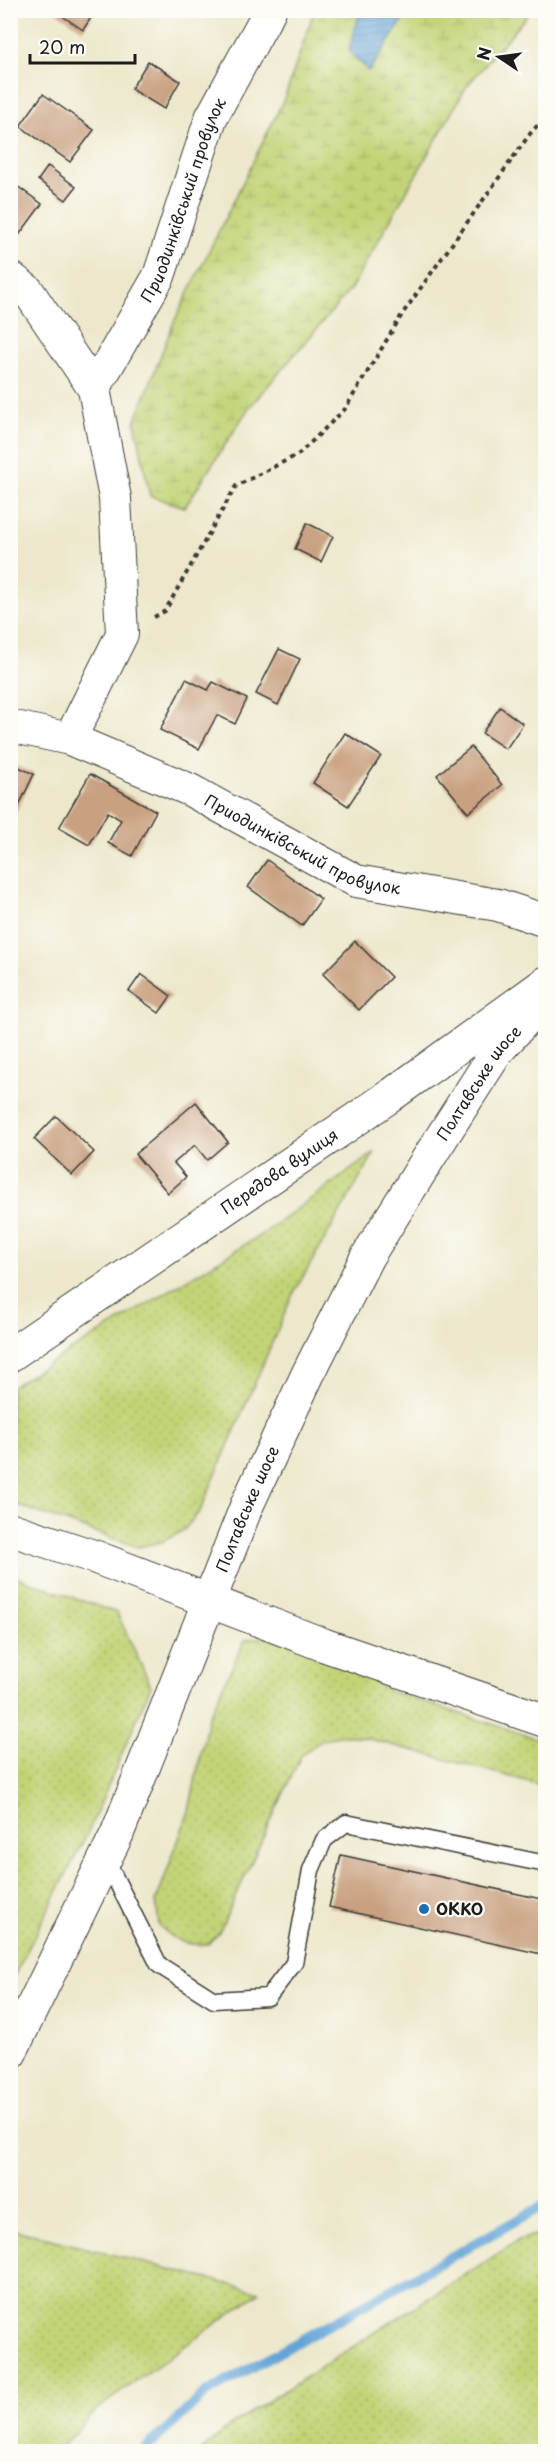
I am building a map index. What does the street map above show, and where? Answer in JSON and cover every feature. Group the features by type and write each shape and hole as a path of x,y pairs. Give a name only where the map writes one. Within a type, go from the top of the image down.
{"street":[{"name":"Приодинківський провулок","path":"94,388 159,276 211,118 270,10"},
{"path":"10,277 28,291 94,388 115,498 122,634 70,739"},
{"name":"Приодинківський провулок","path":"10,726 70,739 190,790 356,881 498,905 546,921"},
{"name":"Передова вулиця","path":"10,1355 390,1096 546,983"},
{"name":"Полтавське шосе","path":"10,2053 105,1858 261,1474 367,1257 497,1051 546,997"},
{"path":"10,1529 95,1557 324,1646 546,1721"}],"lane":[{"path":"105,1858 159,1965 214,2000 268,1997 294,1963 311,1870 324,1840 346,1822 546,1864"}],"path":[{"path":"122,634 165,611 236,486 299,454 345,409 403,313 532,131 546,117"}],"green space":[{"path":"314,11 360,11 349,51 369,71 409,11 531,11 467,86 350,290 248,409 185,507 150,496 135,422 173,324 285,97"},
{"path":"375,1152 293,1294 200,1511 184,1530 162,1542 138,1547 11,1503 11,1387 264,1233"},
{"path":"11,1575 117,1613 151,1686 90,1828 11,1982"},
{"path":"278,1635 325,1647 389,1691 545,1741 545,1786 366,1738 339,1736 323,1740 301,1756 219,1932 208,1944 187,1943 175,1939 159,1925 156,1901 189,1811 208,1718 245,1640"},
{"path":"11,2229 260,2292 100,2407 57,2451 11,2451"},
{"path":"545,2232 545,2451 201,2451 228,2427 519,2240"}],"water":[{"path":"360,11 409,11 369,71 349,51"}],"building":[{"path":"54,10 96,10 83,30"},
{"path":"148,61 180,81 164,109 131,89"},
{"path":"43,94 94,130 70,162 20,126"},
{"path":"48,166 76,187 66,200 38,180"},
{"path":"10,181 42,204 14,242 10,240"},
{"path":"307,523 333,536 321,562 295,549"},
{"path":"279,649 300,659 278,705 256,694"},
{"path":"186,679 208,690 213,682 247,699 235,724 217,715 199,749 160,730"},
{"path":"500,707 523,724 506,749 482,733"},
{"path":"345,733 381,756 348,806 313,783"},
{"path":"471,747 502,785 468,813 437,775"},
{"path":"10,763 34,774 15,814 10,812"},
{"path":"90,774 156,811 132,856 108,843 121,820 108,812 89,845 59,828"},
{"path":"267,860 321,899 302,926 248,887"},
{"path":"355,941 391,977 359,1010 323,974"},
{"path":"141,974 171,996 159,1013 129,991"},
{"path":"196,1102 228,1142 207,1160 195,1145 174,1163 186,1177 168,1193 135,1154"},
{"path":"56,1116 94,1152 72,1175 34,1139"},
{"path":"341,1855 546,1900 546,1955 329,1907"}],"waterway":[{"path":"142,2452 206,2393 546,2204"}],"place":[{"name":"ОККО","path":"424,1909"}]}
